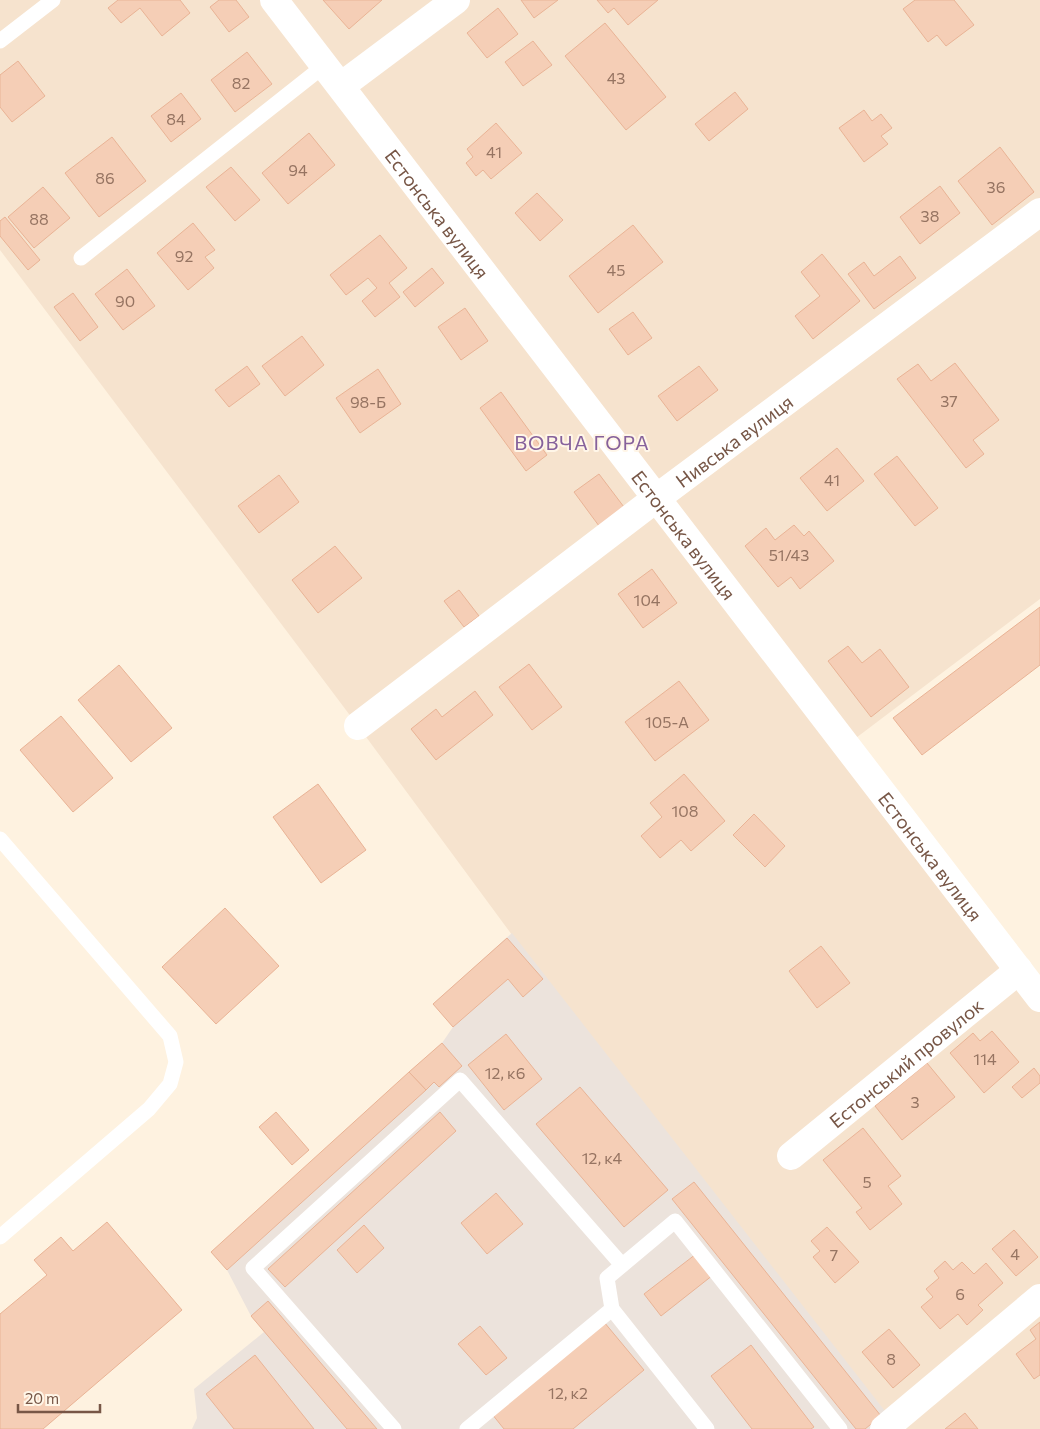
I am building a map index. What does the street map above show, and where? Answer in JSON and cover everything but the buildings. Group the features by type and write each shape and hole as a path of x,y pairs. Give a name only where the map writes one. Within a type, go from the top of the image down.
{"street":[{"name":"Естонська вулиця","path":"274,0 1040,998"},
{"path":"341,86 456,0"},
{"name":"Нивська вулиця","path":"358,726 656,498 1040,212"},
{"name":"Естонський провулок","path":"791,1156 1019,970"},
{"path":"884,1429 1040,1298"}],"lane":[{"path":"0,42 53,0"},
{"path":"81,258 325,65"},
{"path":"0,839 170,1036 176,1062 170,1084 149,1109 0,1237"},
{"path":"394,1429 253,1268 460,1080 622,1265"},
{"path":"707,1429 612,1309 607,1278 675,1221 840,1429"},
{"path":"467,1429 612,1309"}],"shaded area":[{"path":"0,0 1040,0 1040,599 840,750 1040,1009 1040,1429 892,1429 546,981 358,726 0,250"},
{"path":"512,933 899,1429 192,1429 197,1418 194,1389 264,1332 251,1316 227,1270 211,1252 442,1043 453,1027 433,1004"}],"district":[{"name":"ВОВЧА ГОРА","path":"582,442"}]}
